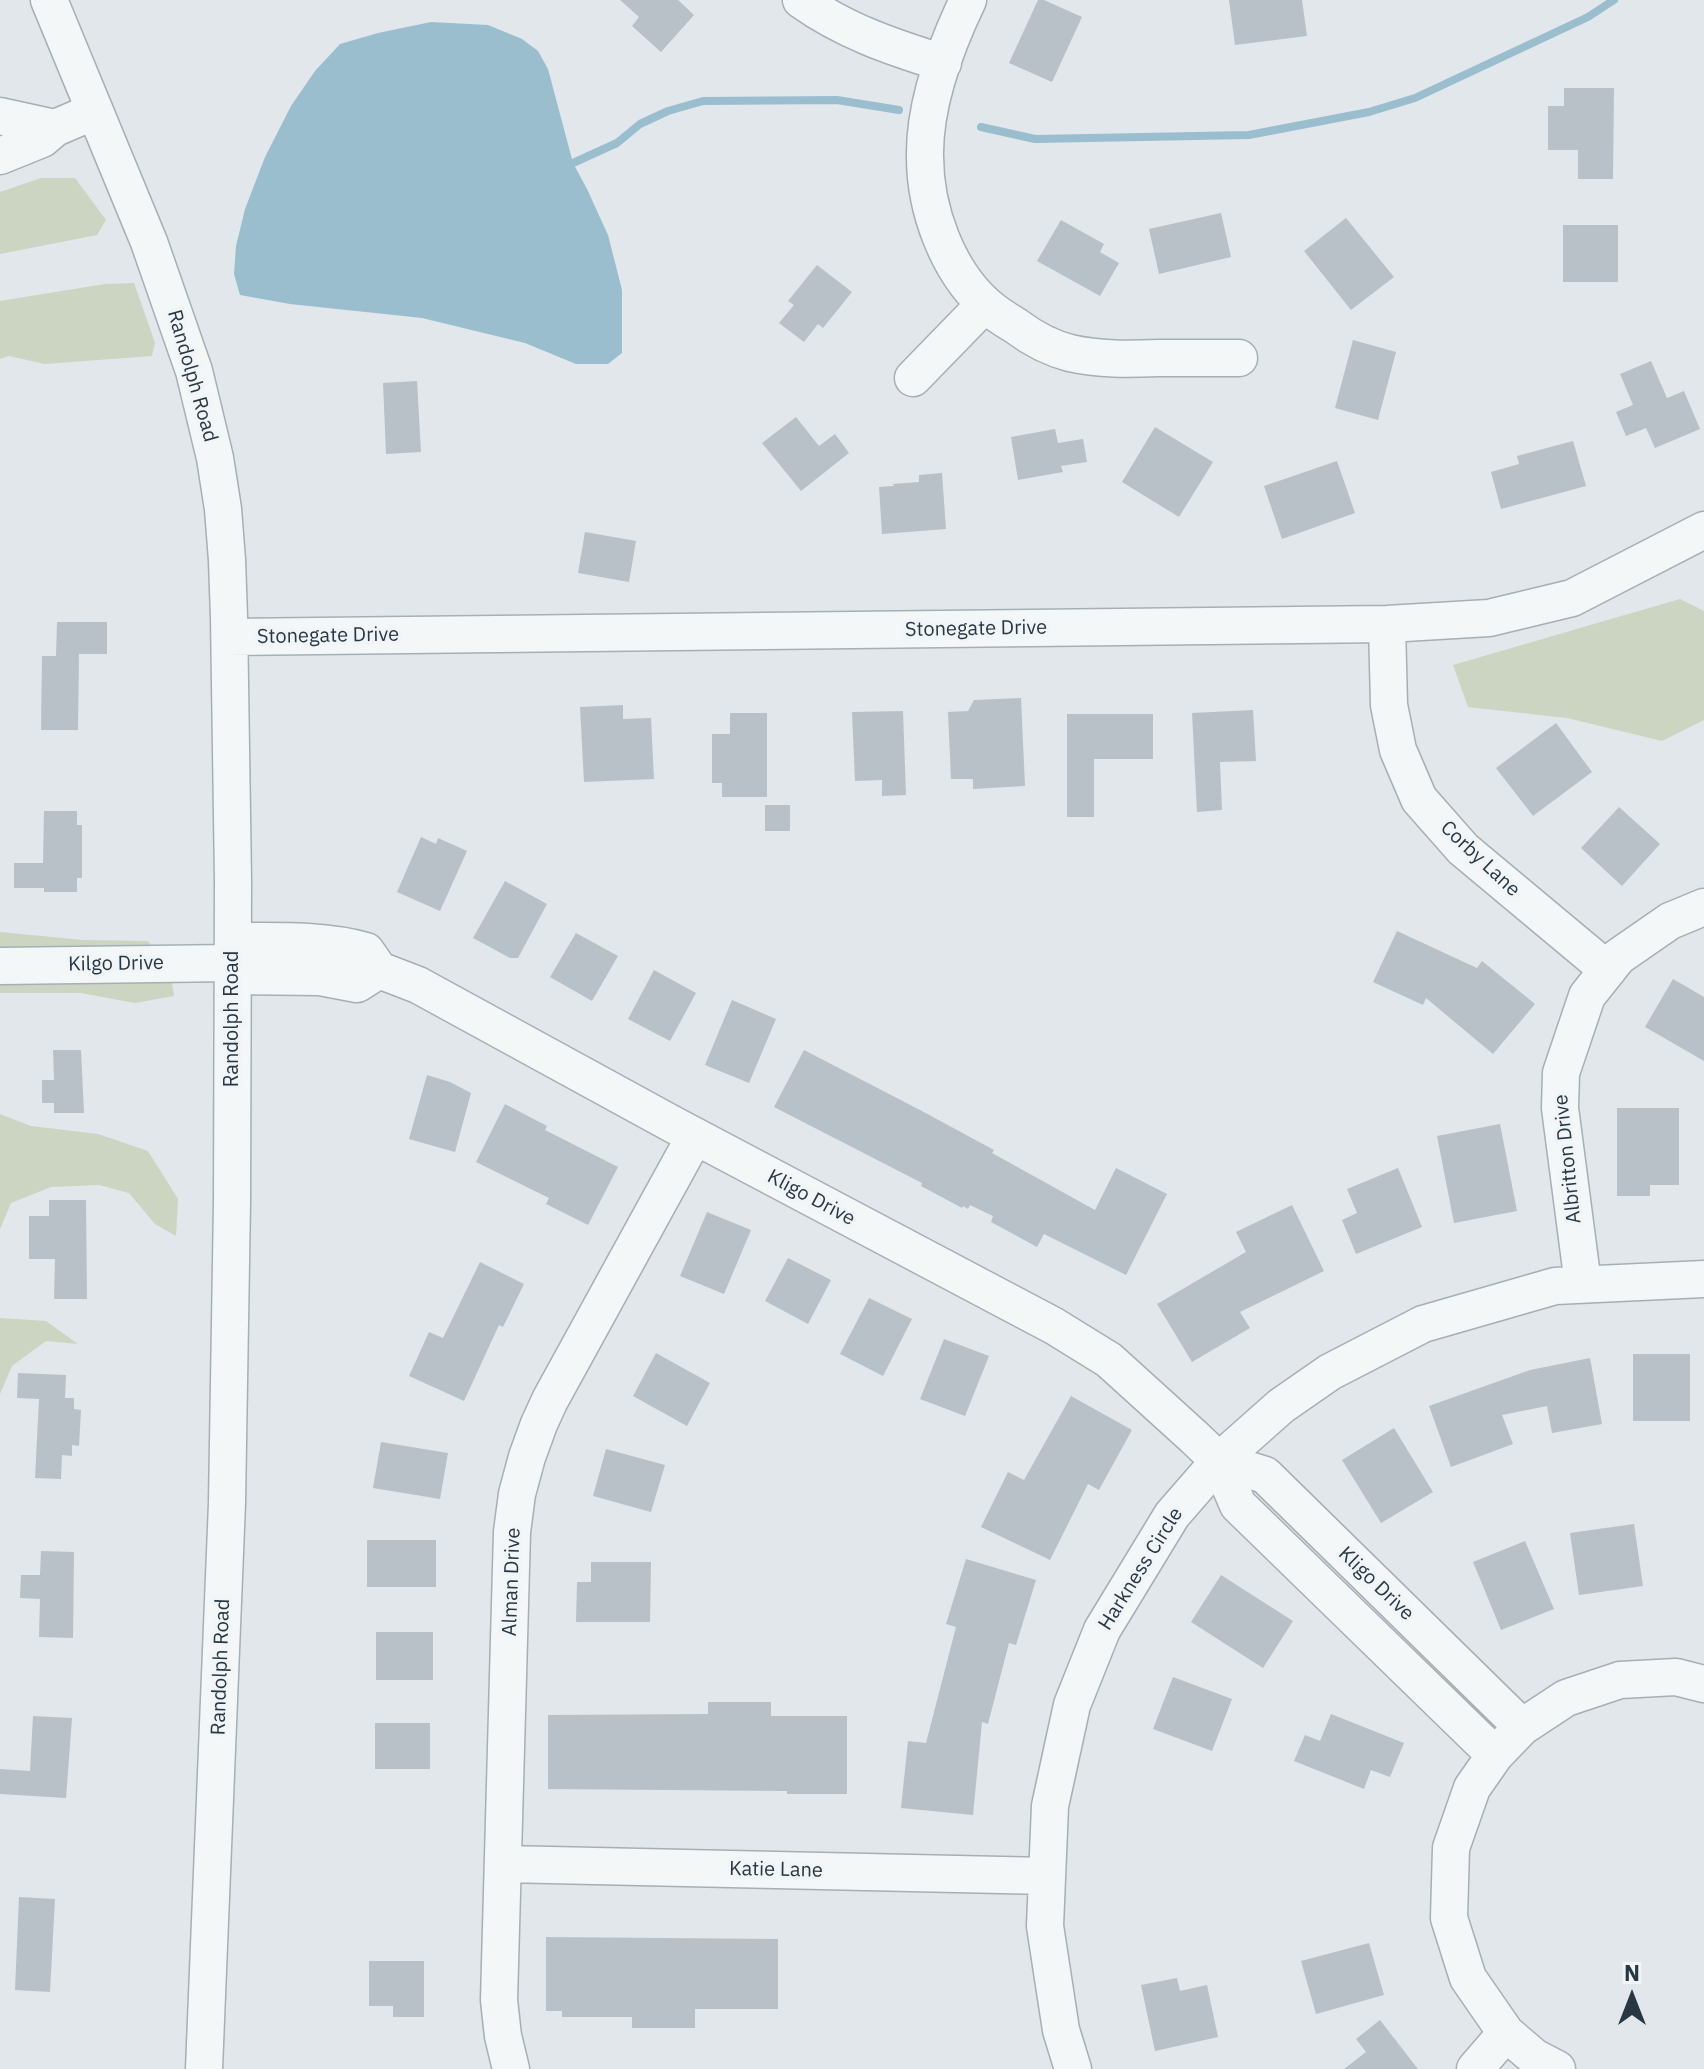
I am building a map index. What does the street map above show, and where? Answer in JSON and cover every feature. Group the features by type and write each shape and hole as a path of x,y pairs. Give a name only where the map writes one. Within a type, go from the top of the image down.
{"street":[{"name":"Randolph Road","path":"49,0 149,242 200,390 223,509 230,637 232,1202 227,1503 204,2069"},
{"path":"801,0 834,22 943,63"},
{"path":"968,0 943,63 930,114 925,156 927,189 937,223 949,254 964,280 985,304 1033,338 1066,352 1102,359 1239,358"},
{"path":"0,156 42,139 55,128 95,111"},
{"path":"0,116 55,128"},
{"path":"913,378 985,304"},
{"name":"Stonegate Drive","path":"230,637 1387,624 1489,618 1572,598 1704,530"},
{"name":"Corby Lane","path":"1387,624 1389,705 1398,750 1419,799 1463,849 1608,970"},
{"name":"Albritton Drive","path":"1583,1284 1560,1108 1561,1073 1587,996 1618,957 1670,921 1704,907"},
{"name":"Kilgo Drive","path":"0,966 232,960"},
{"name":"Kligo Drive","path":"232,960 357,984 379,970 418,985 1065,1333 1109,1360 1219,1461 1238,1505 1495,1755"},
{"name":"Alman Drive","path":"511,2069 499,2000 512,1532 521,1482 527,1457 550,1400 695,1136"},
{"name":"Harkness Circle","path":"1073,2069 1061,2030 1045,1926 1050,1806 1072,1705 1102,1630 1172,1515 1219,1461 1281,1406 1330,1372 1423,1324 1555,1286 1704,1279"},
{"name":"Kligo Drive","path":"1219,1461 1265,1475 1522,1727"},
{"path":"1538,2065 1506,2033 1468,1978 1449,1918 1451,1848 1472,1788 1495,1755 1522,1727 1566,1698 1620,1680 1676,1677 1704,1684"},
{"name":"Katie Lane","path":"504,1864 1047,1876"},
{"path":"1475,2069 1506,2033"}],"green space":[{"path":"41,178 75,178 106,220 97,235 0,254 0,192"},
{"path":"134,283 155,343 152,356 45,364 9,356 0,359 0,301 105,284"},
{"path":"1680,599 1704,611 1704,720 1662,741 1567,718 1468,707 1453,665"},
{"path":"0,932 83,940 148,941 170,972 174,996 135,1003 81,993 0,993"},
{"path":"0,1114 31,1126 98,1134 148,1151 178,1199 176,1236 155,1224 129,1193 99,1185 51,1187 11,1203 0,1229"},
{"path":"0,1318 46,1321 78,1344 46,1341 12,1366 0,1394"}],"water":[{"path":"431,22 488,25 522,39 538,51 548,69 573,163 608,235 622,290 622,353 608,364 576,364 525,343 422,318 290,304 240,295 234,274 236,246 245,209 265,157 291,106 315,71 340,44"}],"building":[{"path":"620,0 678,0 694,15 661,52 632,26 639,17"},
{"path":"1038,0 1082,17 1052,82 1009,63"},
{"path":"1229,0 1302,0 1307,36 1235,45"},
{"path":"1564,88 1614,88 1613,179 1578,179 1578,150 1548,150 1548,106 1564,106"},
{"path":"1221,213 1231,257 1159,274 1149,229"},
{"path":"1346,218 1394,277 1351,310 1304,251"},
{"path":"1061,220 1104,244 1100,252 1119,263 1100,296 1037,261"},
{"path":"1563,225 1618,225 1618,282 1563,282"},
{"path":"817,265 852,292 823,328 818,324 804,342 779,323 794,305 788,301"},
{"path":"1353,340 1396,352 1378,420 1335,408"},
{"path":"1651,361 1667,398 1684,391 1700,429 1655,448 1646,428 1626,436 1616,412 1633,405 1620,374"},
{"path":"417,381 421,452 386,454 383,383"},
{"path":"796,417 819,446 835,434 849,453 801,491 762,443"},
{"path":"1155,427 1213,462 1179,517 1122,482"},
{"path":"1055,429 1058,443 1083,439 1087,462 1061,466 1063,472 1018,480 1011,437"},
{"path":"1573,441 1586,486 1501,509 1491,472 1519,464 1517,456"},
{"path":"1337,461 1355,513 1282,539 1264,486"},
{"path":"942,473 946,529 882,534 879,487 919,482 919,475"},
{"path":"585,532 636,541 629,582 578,573"},
{"path":"57,622 107,622 107,654 79,654 78,730 41,730 42,656 56,656"},
{"path":"1021,698 1025,786 973,789 973,779 951,779 948,712 968,711 974,700"},
{"path":"623,705 623,719 651,718 654,779 584,782 580,707"},
{"path":"1253,710 1256,761 1220,762 1222,810 1197,812 1192,713"},
{"path":"903,711 906,795 882,796 882,780 855,781 852,712"},
{"path":"730,713 767,713 767,797 722,797 722,783 712,783 712,734 730,734"},
{"path":"1067,714 1153,714 1153,759 1094,759 1094,817 1067,817"},
{"path":"1556,723 1592,772 1533,816 1496,768"},
{"path":"765,805 790,805 790,831 765,831"},
{"path":"1619,807 1660,844 1622,886 1581,848"},
{"path":"44,811 77,811 77,825 82,825 82,878 77,878 77,892 14,888 14,863 43,863"},
{"path":"421,837 436,844 438,838 467,851 440,911 397,892"},
{"path":"505,881 547,904 518,958 510,958 473,938"},
{"path":"1397,931 1477,968 1482,961 1535,1004 1493,1054 1426,998 1423,1005 1373,982"},
{"path":"576,933 618,956 592,1001 550,977"},
{"path":"654,970 696,993 670,1041 628,1019"},
{"path":"1673,979 1704,997 1704,1061 1645,1027"},
{"path":"732,1000 776,1019 749,1083 705,1065"},
{"path":"53,1050 81,1050 84,1113 54,1113 54,1103 42,1103 42,1080 54,1080"},
{"path":"804,1050 994,1150 992,1153 1095,1210 1116,1168 1167,1194 1126,1275 1044,1234 1037,1247 991,1222 993,1216 970,1205 968,1209 962,1208 921,1186 922,1183 774,1107"},
{"path":"427,1075 471,1093 455,1152 409,1139"},
{"path":"505,1104 547,1126 545,1130 618,1167 588,1225 546,1204 549,1198 476,1162"},
{"path":"1617,1108 1679,1108 1679,1185 1650,1185 1650,1196 1617,1196"},
{"path":"1500,1124 1517,1211 1454,1223 1437,1136"},
{"path":"1398,1168 1422,1227 1356,1254 1342,1220 1357,1213 1347,1189"},
{"path":"49,1200 86,1200 87,1299 54,1299 55,1259 29,1259 29,1216 49,1216"},
{"path":"1292,1205 1324,1271 1240,1312 1250,1328 1192,1362 1157,1304 1246,1252 1236,1232"},
{"path":"707,1212 751,1230 724,1294 680,1276"},
{"path":"788,1258 831,1280 808,1324 765,1301"},
{"path":"480,1262 524,1284 503,1327 499,1325 464,1401 409,1376 429,1332 443,1338"},
{"path":"869,1298 912,1319 883,1376 840,1354"},
{"path":"944,1339 989,1356 965,1416 920,1399"},
{"path":"656,1353 710,1383 687,1426 633,1396"},
{"path":"1633,1354 1690,1354 1690,1421 1633,1421"},
{"path":"1590,1358 1602,1424 1552,1433 1547,1406 1502,1415 1513,1444 1451,1467 1429,1406 1530,1370"},
{"path":"18,1373 66,1375 65,1398 74,1398 74,1409 81,1410 79,1446 72,1445 72,1456 62,1455 61,1479 35,1478 39,1399 17,1398"},
{"path":"1071,1396 1132,1430 1099,1490 1088,1484 1050,1560 981,1527 1008,1472 1024,1480"},
{"path":"1394,1428 1433,1492 1381,1523 1342,1460"},
{"path":"381,1442 448,1453 440,1499 373,1488"},
{"path":"606,1449 665,1465 651,1512 593,1496"},
{"path":"1634,1524 1643,1586 1579,1595 1570,1533"},
{"path":"367,1540 436,1540 436,1587 367,1587"},
{"path":"1525,1541 1554,1609 1501,1630 1473,1562"},
{"path":"41,1551 74,1552 73,1638 39,1637 40,1599 20,1598 21,1575 40,1575"},
{"path":"966,1559 1036,1580 1016,1645 1009,1643 988,1724 982,1722 973,1815 901,1808 908,1741 926,1743 956,1627 946,1624"},
{"path":"591,1562 651,1562 650,1622 576,1622 577,1582 591,1582"},
{"path":"1221,1575 1293,1621 1263,1668 1191,1622"},
{"path":"376,1632 433,1632 433,1680 376,1680"},
{"path":"1173,1677 1232,1699 1212,1751 1153,1729"},
{"path":"708,1702 771,1702 771,1716 847,1716 847,1794 548,1789 548,1715 708,1714"},
{"path":"1331,1714 1404,1743 1390,1777 1371,1770 1364,1789 1294,1761 1305,1735 1320,1741"},
{"path":"33,1716 72,1718 66,1798 0,1794 0,1769 30,1771"},
{"path":"375,1723 430,1723 430,1769 375,1769"},
{"path":"19,1897 55,1899 50,1992 15,1990"},
{"path":"546,1937 778,1939 778,2009 695,2009 695,2028 632,2028 632,2017 562,2017 562,2011 546,2011"},
{"path":"1369,1943 1384,1995 1316,2014 1301,1961"},
{"path":"369,1961 424,1961 424,2017 393,2017 393,2006 369,2006"},
{"path":"1177,1978 1180,1991 1207,1985 1218,2037 1155,2051 1141,1985"},
{"path":"1380,2020 1418,2069 1344,2069 1366,2052 1356,2039"}],"waterway":[{"path":"981,127 1035,139 1249,135 1369,112 1415,98 1588,17 1614,0"},
{"path":"563,165 617,143 640,124 668,111 703,101 837,100 899,110"}]}
